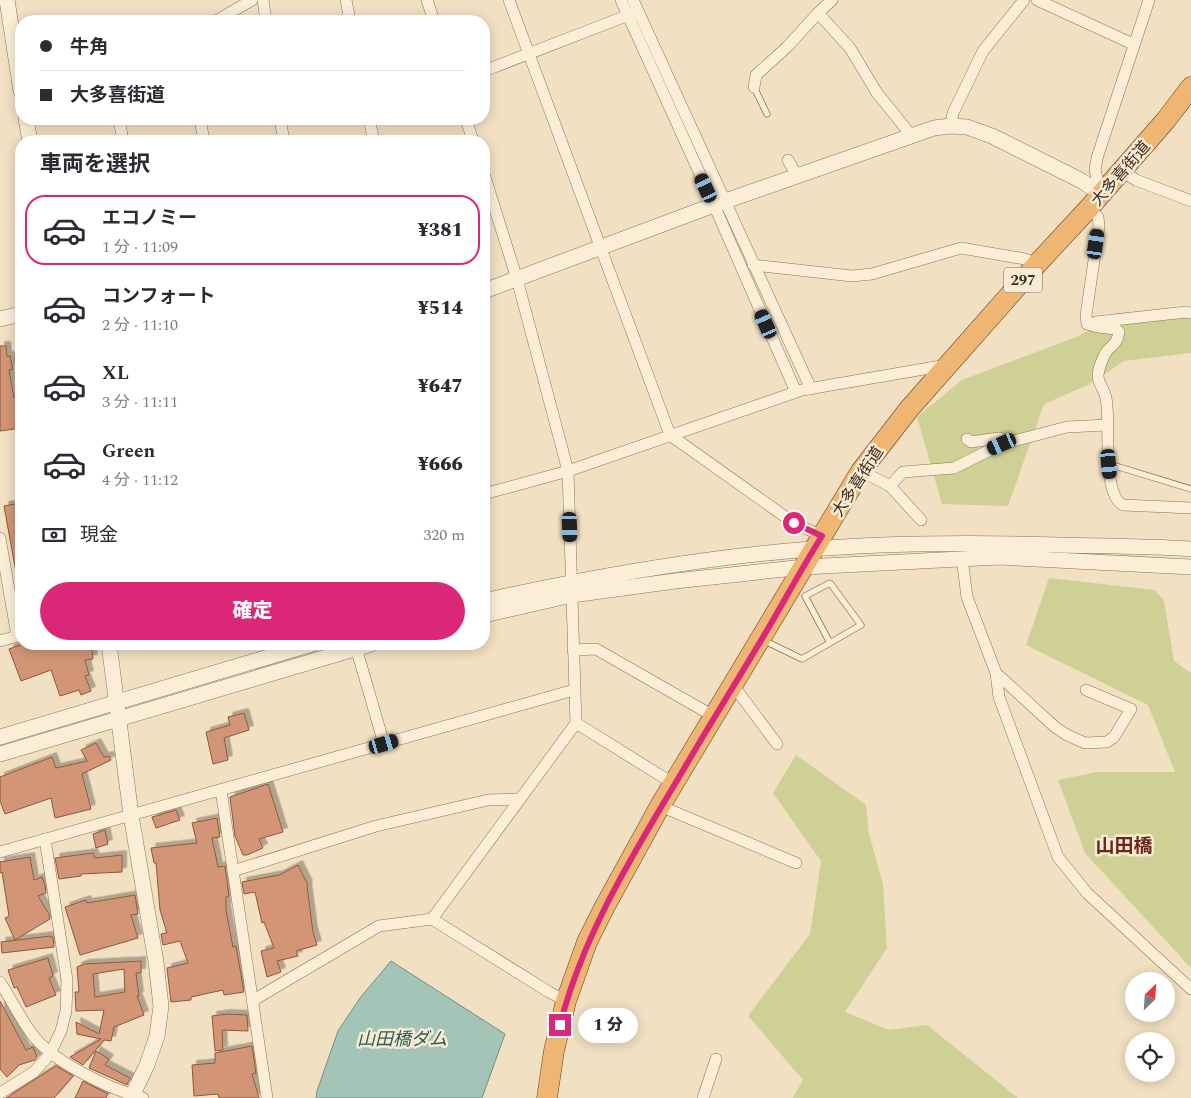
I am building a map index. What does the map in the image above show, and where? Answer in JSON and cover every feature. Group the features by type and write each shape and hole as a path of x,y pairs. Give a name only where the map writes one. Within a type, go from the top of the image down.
{"highway":[{"name":"大多喜街道","path":"547,1098 554,1051 566,1001 587,942 604,908 660,806 762,640 861,471 897,423 1166,120 1191,87"}],"street":[{"path":"0,2 7,0 15,52"},
{"path":"226,15 252,0"},
{"path":"263,0 265,15"},
{"path":"346,0 349,15"},
{"path":"427,0 432,15"},
{"path":"509,0 670,435 818,542"},
{"path":"620,0 633,14 719,203 796,392"},
{"path":"633,0 633,14"},
{"path":"754,87 756,75 832,0"},
{"path":"951,126 953,114 983,52 1024,0"},
{"path":"1037,0 1133,44"},
{"path":"1087,324 1086,315 1099,226 1095,201 1097,158 1149,0"},
{"path":"818,12 850,48 877,93 911,135"},
{"path":"490,69 633,14"},
{"path":"490,289 719,203 934,128 967,127 992,136 1082,182 1095,201"},
{"path":"788,160 797,176"},
{"path":"1121,171 1136,180 1191,201"},
{"path":"432,920 576,723 568,471 517,280 490,201"},
{"path":"719,203 753,266 811,389"},
{"path":"753,266 852,276 872,274 961,248 1025,259 1037,264"},
{"path":"1087,324 1126,318 1191,313"},
{"path":"0,319 15,315"},
{"path":"1087,324 1116,329 1119,332 1117,342 1105,354 1098,377 1106,397 1111,488 1118,502 1131,506 1191,508"},
{"path":"490,492 568,471 796,392 947,365"},
{"path":"890,486 903,472 954,468 991,449 1012,442 1067,427 1107,425"},
{"path":"967,439 972,442 999,438 1012,442"},
{"path":"861,471 890,486 921,520"},
{"path":"0,538 15,615"},
{"path":"490,613 571,589 818,542 1142,546 1191,549"},
{"path":"490,600 571,589 675,581 804,567 962,558 999,557 1191,567"},
{"path":"962,558 967,597 996,673 999,698 1058,857 1088,893 1191,989"},
{"path":"0,641 15,636"},
{"path":"573,650 596,649 714,716"},
{"path":"0,982 33,1035 50,1054 86,1074 136,1097 157,1036 161,1006 156,962 131,815 110,650"},
{"path":"0,737 292,650"},
{"path":"0,754 118,720 345,650"},
{"path":"362,650 384,744"},
{"path":"996,673 1055,727 1067,735 1085,742 1107,742 1114,737 1131,709 1086,690"},
{"path":"734,685 777,744"},
{"path":"0,852 574,690"},
{"path":"576,723 674,784"},
{"path":"221,790 267,1098"},
{"path":"233,871 376,826 488,800 520,799"},
{"path":"660,806 796,863"},
{"path":"0,1093 34,1072 50,1054 61,1031 66,1012 67,980 45,839"},
{"path":"252,1001 379,926 432,920 548,992 566,1001"},
{"path":"703,1098 716,1059"}],"lane":[{"path":"754,87 767,114"},
{"path":"1109,464 1191,489"},
{"path":"762,640 802,659 830,643 861,625 830,583 805,596 830,643"}],"green space":[{"path":"1191,309 1191,353 1124,361 1088,385 1044,404 1008,506 942,504 917,417 962,380 1079,336 1116,313"},
{"path":"1049,578 1155,590 1164,601 1174,661 1191,673 1191,968 1085,853 1058,780 1097,772 1175,772 1148,705 1026,645"},
{"path":"796,755 866,805 869,834 883,884 887,948 845,1012 889,1030 927,1025 1018,1098 793,1098 803,1080 748,1016 810,934 821,861 773,793"}],"water":[{"name":"山田橋ダム","path":"391,961 505,1034 482,1098 316,1098 338,1031 360,998"}],"building":[{"path":"0,346 6,346 7,356 10,356 13,369 9,370 15,398 15,429 0,431"},
{"path":"15,504 15,566 4,506"},
{"path":"15,647 15,650 92,650 93,659 85,660 89,675 85,676 91,691 81,695 79,690 60,696 51,670 21,681 9,649"},
{"path":"244,713 249,730 224,738 228,760 213,764 206,732 230,725 228,717"},
{"path":"96,743 104,757 109,756 111,760 82,774 91,809 55,818 51,798 5,814 0,801 0,777 52,757 56,768 87,761 81,750"},
{"path":"268,784 283,832 259,839 263,848 243,855 235,836 230,797"},
{"path":"176,810 180,820 156,828 152,817"},
{"path":"217,818 220,837 212,838 218,867 225,866 229,896 226,897 226,910 233,947 236,946 244,992 224,995 223,990 191,997 191,1000 171,1002 167,968 188,963 180,941 163,945 161,934 167,933 160,910 156,863 154,863 151,848 197,843 192,823"},
{"path":"105,830 108,844 96,848 93,834"},
{"path":"93,853 95,858 122,855 122,872 81,874 81,876 59,879 55,858"},
{"path":"30,857 34,880 42,877 45,885 46,893 38,896 50,919 15,940 5,918 9,916 2,872 0,873 0,862"},
{"path":"298,865 308,885 313,932 317,945 296,951 298,956 277,961 281,972 267,977 261,951 274,948 264,922 262,923 255,892 244,894 242,882 279,875"},
{"path":"135,895 138,914 131,915 138,938 80,955 65,907 86,900 87,903"},
{"path":"53,937 54,947 2,953 1,942"},
{"path":"48,958 53,976 49,978 56,995 26,1007 17,987 14,988 8,970"},
{"path":"141,961 141,973 136,973 139,996 137,996 144,1015 114,1027 111,1041 104,1040 83,1065 70,1057 101,1039 77,1034 76,1022 99,1034 104,1010 76,1011 75,992 79,992 77,967 84,964","holes":["124,969 125,992 95,997 93,974"]},
{"path":"0,1001 26,1050 33,1047 37,1057 35,1060 19,1065 7,1077 0,1069"},
{"path":"227,1014 247,1015 248,1031 222,1030 223,1050 215,1051 212,1016"},
{"path":"252,1046 256,1073 252,1074 259,1098 219,1098 218,1094 194,1096 192,1065 215,1063 215,1053"},
{"path":"96,1051 109,1059 105,1065 130,1078 127,1085 89,1068"},
{"path":"56,1066 73,1076 54,1098 6,1098"},
{"path":"83,1081 108,1094 106,1098 75,1098"}],"district":[{"name":"山田橋","path":"1124,845"}],"route":[{"path":"560,1025 574,976 587,942 622,874 660,806 762,640 822,536 794,523"}]}
